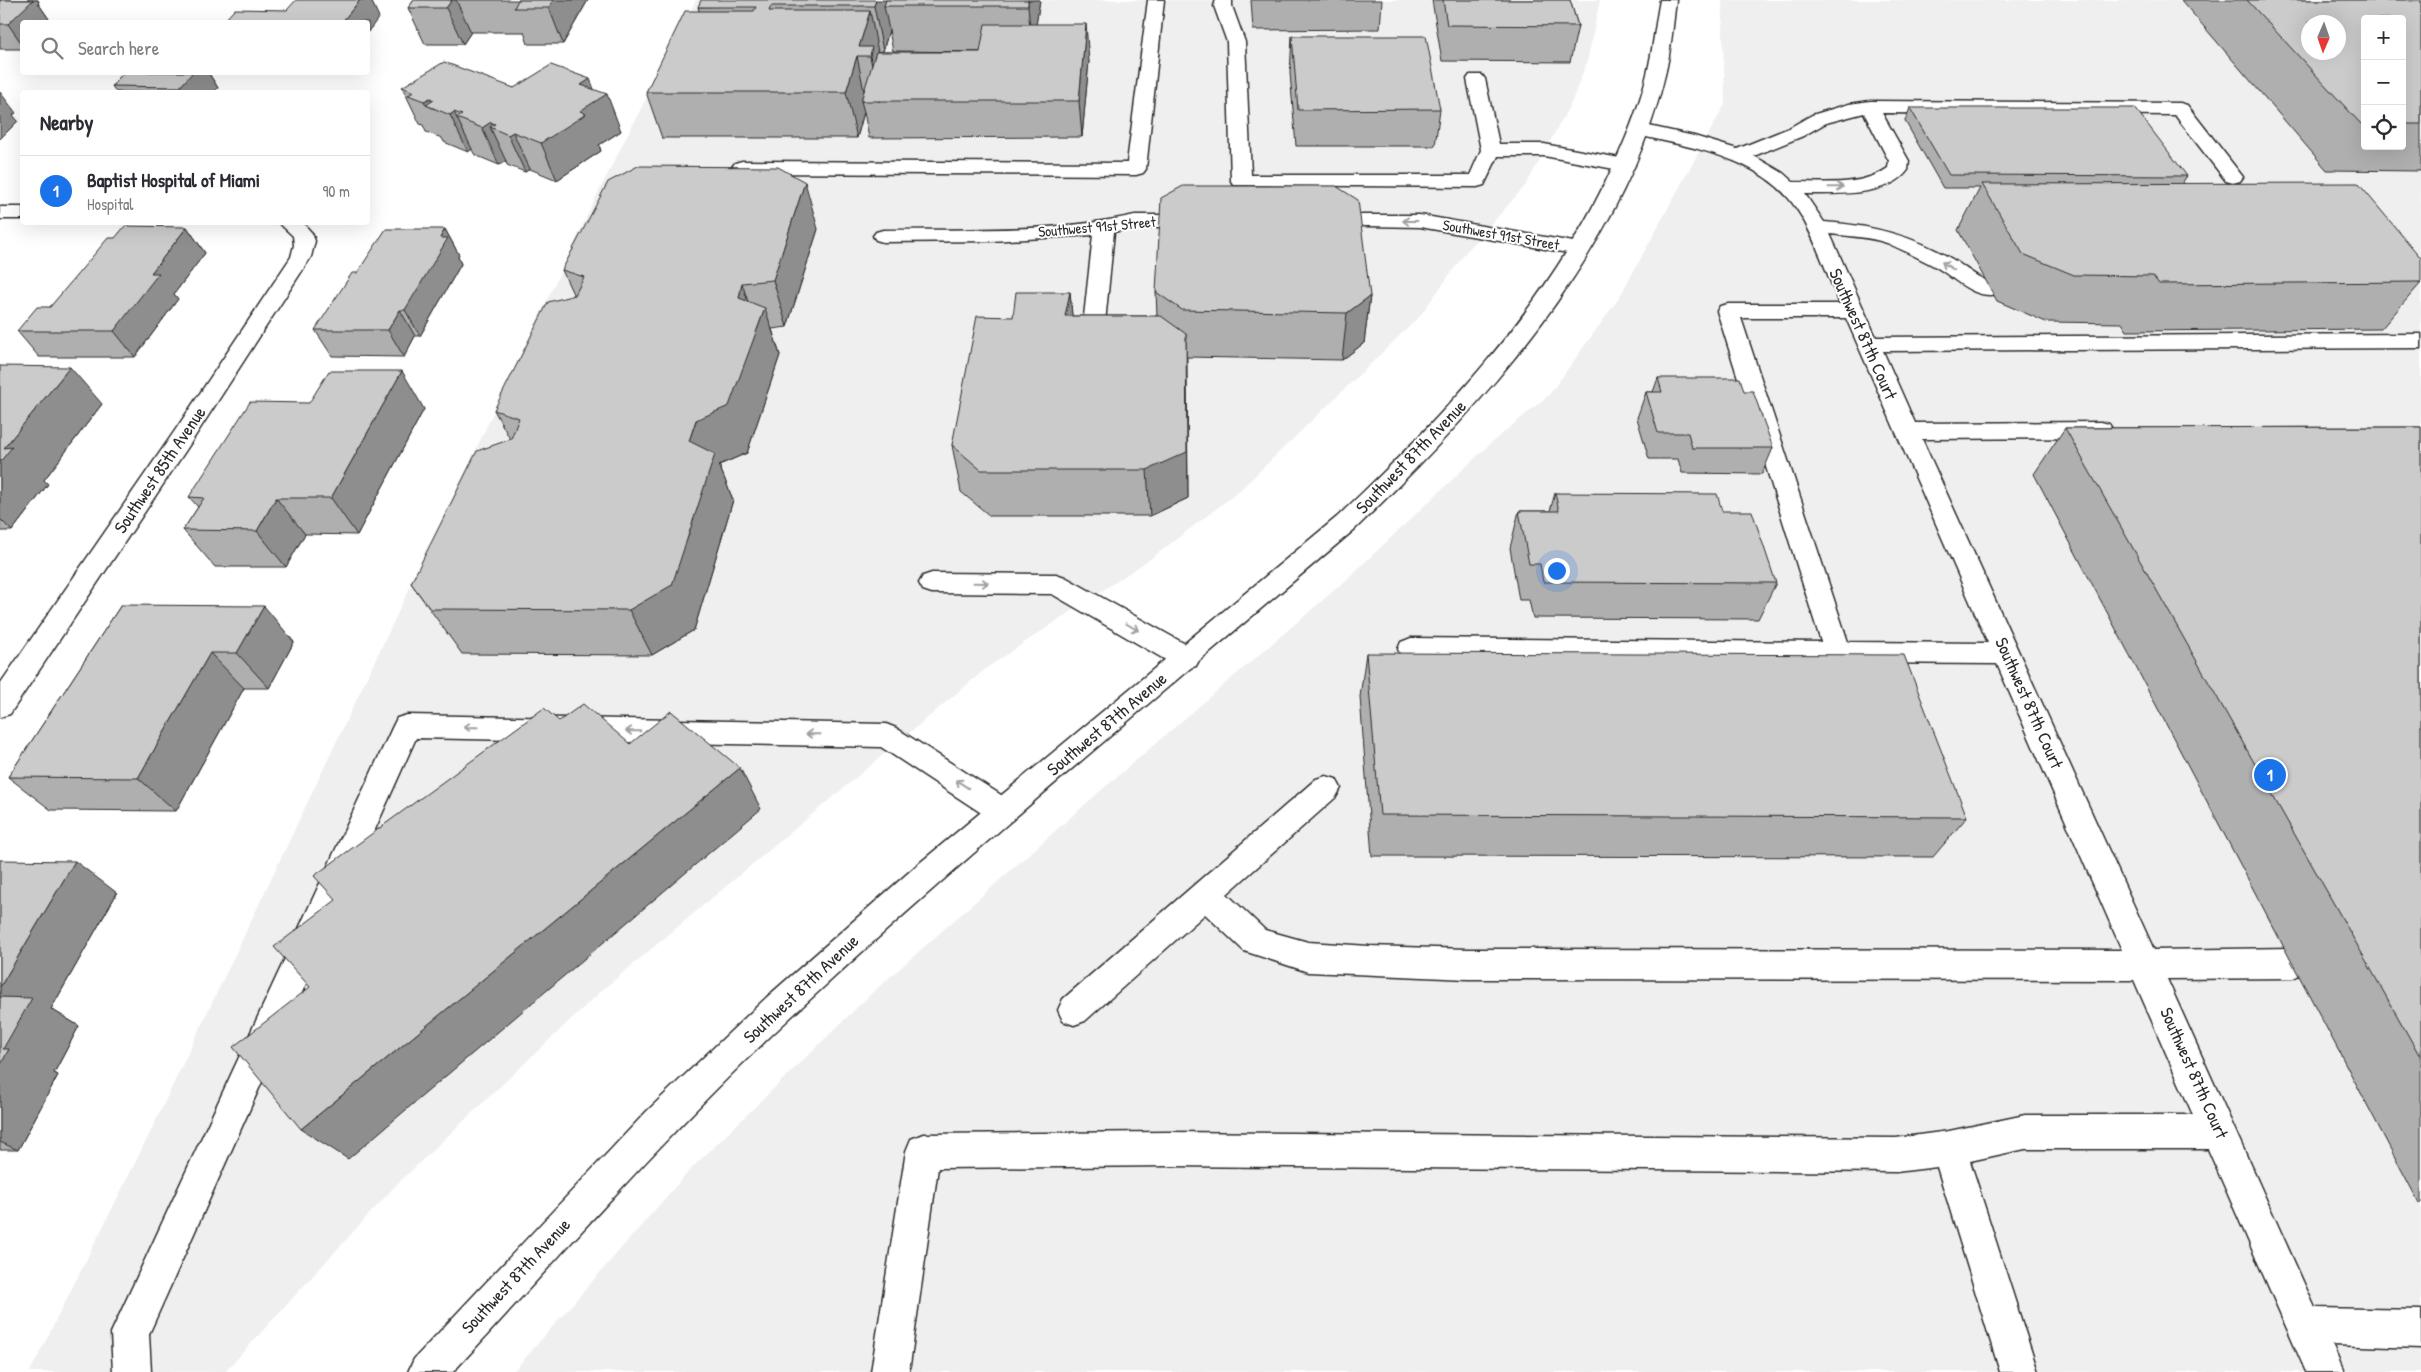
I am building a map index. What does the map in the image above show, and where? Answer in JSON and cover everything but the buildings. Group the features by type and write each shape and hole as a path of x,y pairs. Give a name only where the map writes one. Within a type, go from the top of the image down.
{"street":[{"path":"722,167 1136,169 1156,0"},
{"path":"1224,0 1223,6 1236,42 1241,181 1477,181 1491,150 1476,79"},
{"name":"Southwest 87th Avenue","path":"427,1372 659,1123 778,1008 1002,811 1346,523 1385,487 1484,381 1533,316 1579,249 1625,165 1640,130 1666,26 1668,0"},
{"path":"1738,156 1796,132 1819,119 1849,110 1870,108 2180,109 2233,177"},
{"path":"1788,188 1874,184 1889,179 1898,170 1899,161 1870,108"},
{"name":"Southwest 87th Court","path":"1640,130 1700,143 1738,156 1766,171 1788,188 1805,206 2008,654 2326,1372"},
{"path":"1491,150 1544,150 1625,165"},
{"path":"0,213 20,213"},
{"name":"Southwest 91st Street","path":"883,236 991,236 1104,228 1135,221 1214,221"},
{"name":"Southwest 91st Street","path":"1302,221 1420,221 1579,249"},
{"name":"Southwest 85th Avenue","path":"0,706 182,438 301,257 304,248 304,237 294,226"},
{"path":"1091,358 1104,228"},
{"path":"1816,228 1863,231 1894,239 1944,263 1974,284 1990,289"},
{"path":"1838,652 1728,312 1852,311"},
{"path":"2072,323 2107,342"},
{"path":"1867,344 2421,341"},
{"path":"1908,432 2126,430"},
{"path":"932,582 1056,584 1186,658"},
{"path":"1411,649 2008,654"},
{"path":"132,1372 130,1333 406,726 886,736 1002,811"},
{"path":"1074,1010 1326,788"},
{"path":"1205,894 1255,941 1308,956 1368,961 1468,964 2146,965 2293,963"},
{"path":"890,1372 923,1151 1170,1149 1896,1155 1949,1148 2025,1132 2220,1132"},
{"path":"1949,1148 2019,1372"},
{"path":"2305,1326 2421,1329"}],"shaded area":[{"path":"696,0 1600,0 1587,62 1571,103 1526,185 1466,252 1419,317 1238,492 1153,557 988,667 600,992 397,1184 225,1372 30,1372 149,1135 596,197"},
{"path":"1722,0 2421,0 2421,1372 513,1372 688,1172 872,993 1105,787 1345,581 1491,443 1549,395 1619,298 1725,104"}],"place":[{"name":"Baptist Hospital of Miami","path":"2270,775"}]}
